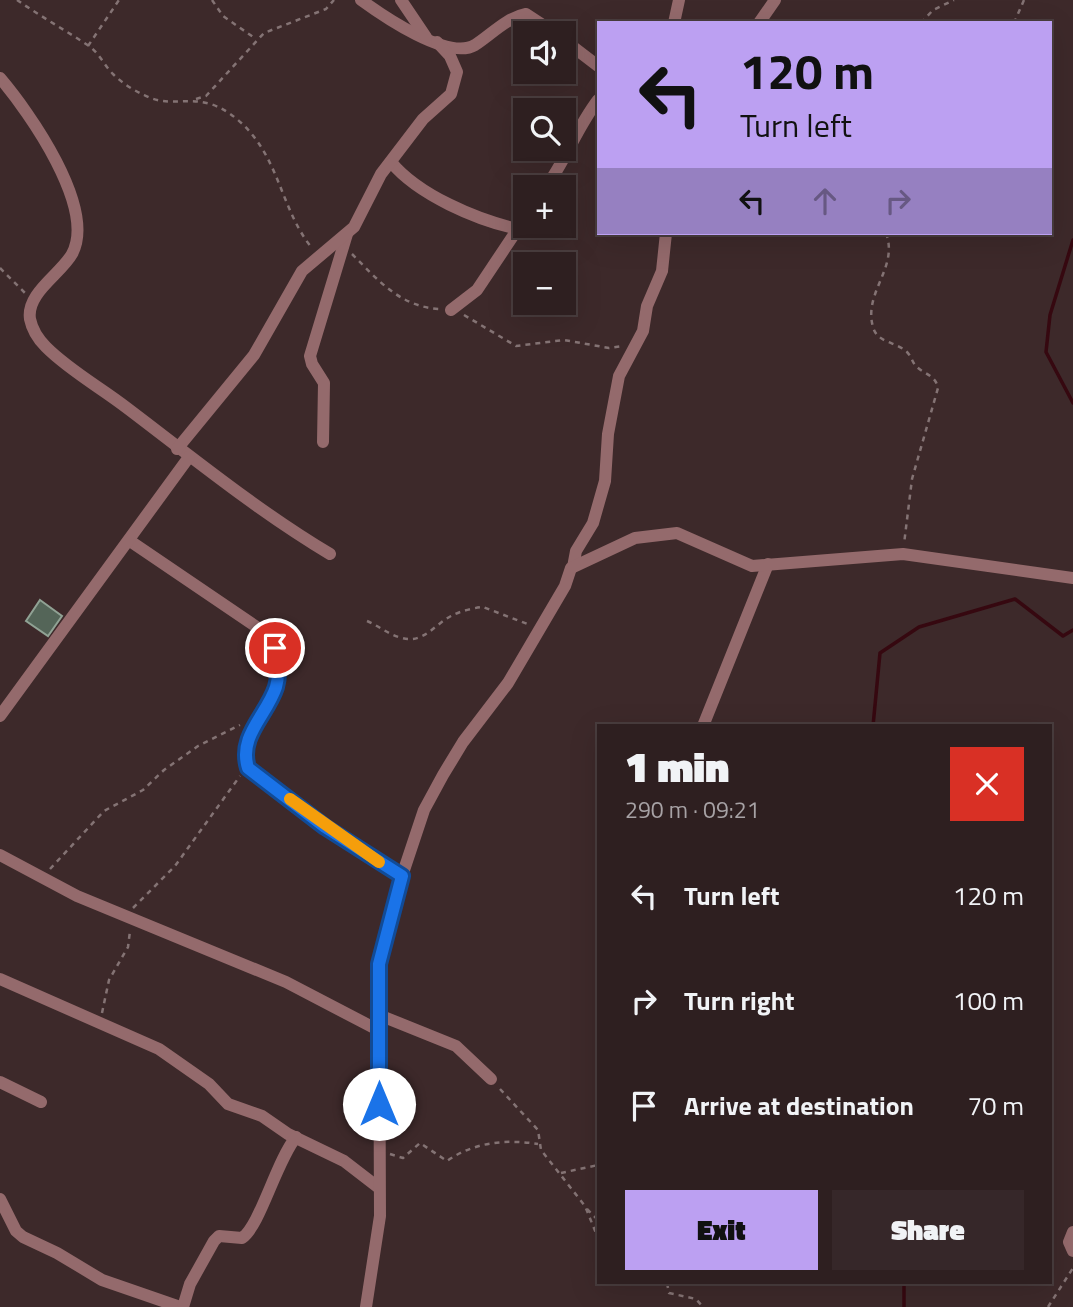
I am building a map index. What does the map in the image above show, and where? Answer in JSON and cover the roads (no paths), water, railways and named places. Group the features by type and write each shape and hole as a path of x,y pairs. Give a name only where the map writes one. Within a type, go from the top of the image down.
{"street":[{"path":"361,0 391,21 433,41 468,48 510,19 526,14 537,21"},
{"path":"323,442 324,383 313,368 310,356 346,240 365,211 381,174 423,119 451,94 456,83 455,64 401,0"},
{"path":"674,21 679,0"},
{"path":"760,21 775,0"},
{"path":"576,49 597,65"},
{"path":"0,78 21,101 48,146 67,188 76,223 76,244 72,254 32,305 30,319 47,348 177,449 330,554"},
{"path":"554,175 572,137 597,101"},
{"path":"391,162 411,183 430,194 493,223 513,224"},
{"path":"366,1307 379,1230 379,964 402,876 413,839 430,798 463,742 508,683 573,567 576,551 593,523 606,481 608,434 619,376 639,342 647,306 662,271 666,235"},
{"path":"451,310 477,290 513,237"},
{"path":"177,449 254,355 275,321 296,277 317,258 346,240"},
{"path":"0,716 189,457"},
{"path":"573,567 585,559 612,551 635,538 677,533 701,541 741,563 768,564 903,554 1073,578"},
{"path":"130,541 270,636 275,648 278,680 247,745 246,764 253,774 325,827 402,876"},
{"path":"704,724 768,564"},
{"path":"0,855 77,896 286,982 378,1030"},
{"path":"0,979 159,1049 209,1084 228,1104 262,1116 296,1138 358,1170 379,1188"},
{"path":"379,1015 456,1046 491,1079"},
{"path":"0,1082 41,1102"},
{"path":"0,1199 16,1231 23,1237 57,1253 102,1280 182,1307 214,1241 219,1237 242,1238 251,1229 279,1163 296,1138"},
{"path":"1073,1232 1069,1242 1073,1251"}],"waterway":[{"path":"1073,240 1050,315 1046,352 1073,403"},
{"path":"873,724 880,653 919,627 1015,599 1063,636 1073,630"},
{"path":"904,1284 904,1307"}]}
